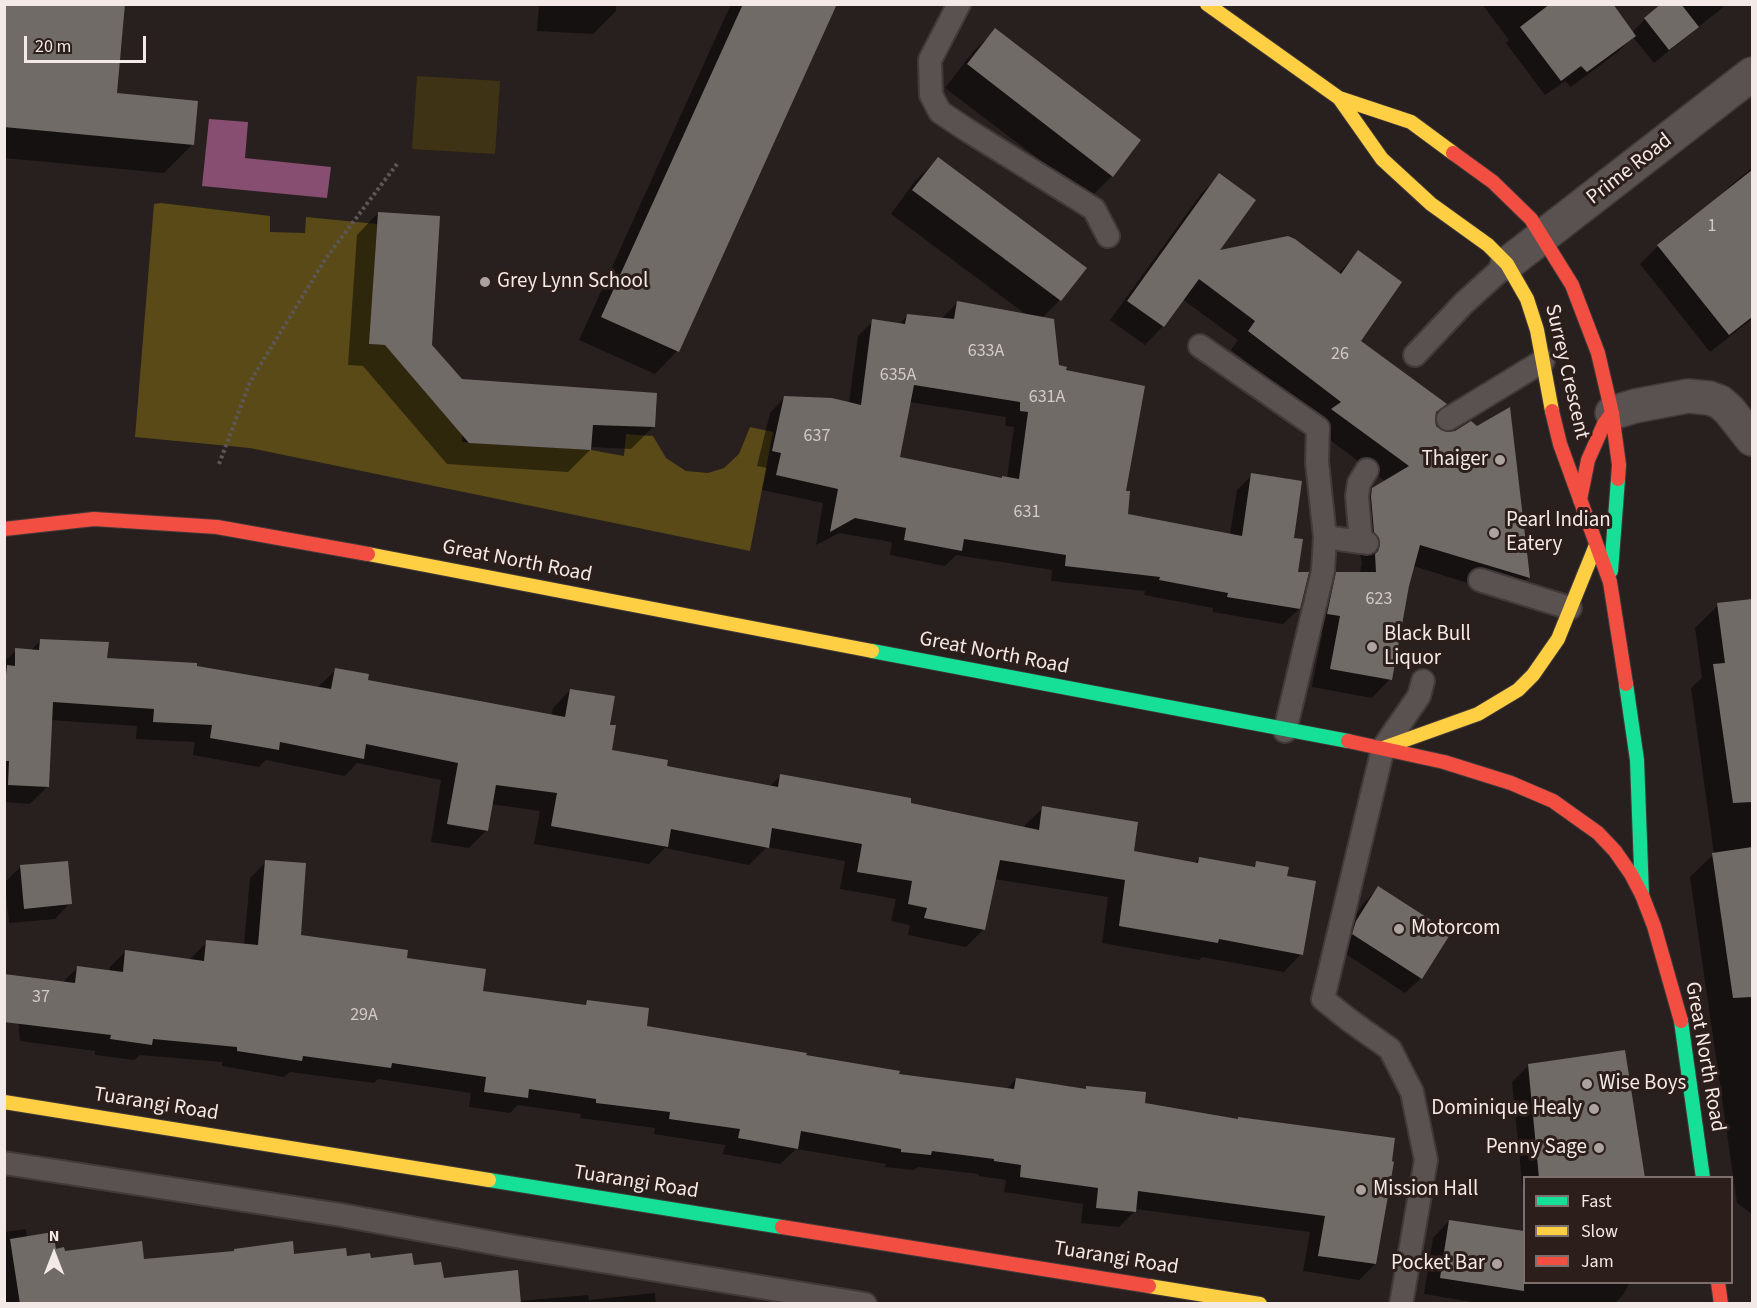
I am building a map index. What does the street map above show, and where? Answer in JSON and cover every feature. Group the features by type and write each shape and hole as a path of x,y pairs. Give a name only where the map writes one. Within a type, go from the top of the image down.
{"main road":[{"name":"Surrey Crescent","path":"1207,4 1237,15 1338,98 1382,159 1431,204 1488,245 1507,264 1527,299 1537,330 1560,444 1610,582 1637,760 1642,895"},
{"name":"Surrey Crescent","path":"1338,98 1410,122 1493,182 1531,219 1572,285 1598,353 1612,413 1619,465 1610,582"},
{"path":"1580,500 1588,460 1604,424 1612,413"},
{"name":"Great North Road","path":"4,529 94,519 217,526 1383,748 1444,762 1511,783 1553,801 1598,833 1615,851 1642,895 1654,926 1680,1016 1703,1176"},
{"path":"1383,748 1478,714 1518,690 1533,675 1558,639 1596,545"},
{"name":"Tuarangi Road","path":"4,1102 1254,1303"},
{"path":"1718,1284 1721,1304"}],"street":[{"name":"Prime Road","path":"1507,264 1752,74"},
{"path":"1612,413 1635,406 1688,396 1709,398 1720,402 1729,410 1752,439"}],"lane":[{"path":"959,4 930,60 931,95 940,112 1094,209 1108,236"},
{"path":"1415,355 1464,303 1507,264"},
{"path":"1200,346 1318,428 1317,462 1325,537 1323,571 1286,731"},
{"path":"1448,419 1543,361"},
{"path":"1325,537 1364,543 1357,496 1359,483 1367,470"},
{"path":"1480,580 1570,608"},
{"path":"1401,1304 1426,1160 1412,1092 1390,1049 1323,999 1383,748 1419,696 1423,681"},
{"path":"4,1163 330,1213 510,1246 865,1304"}],"path":[{"path":"219,464 250,382 326,258 397,164"}],"shaded area":[{"path":"417,76 500,81 495,154 412,149"},
{"path":"209,119 248,122 245,158 331,167 327,198 202,186"},
{"path":"154,204 270,216 270,232 305,233 306,217 377,224 370,344 415,347 464,414 462,442 591,450 624,456 626,434 653,436 666,458 686,471 708,473 724,468 739,454 750,427 773,432 750,551 250,448 135,437"}],"building":[{"path":"4,4 125,4 117,93 198,101 194,145 4,127"},
{"path":"743,4 837,4 679,352 601,317"},
{"path":"1550,4 1613,4 1636,36 1587,72 1581,66 1561,81 1520,27"},
{"path":"1661,4 1681,4 1699,27 1669,50 1644,18"},
{"path":"995,28 1141,140 1113,177 967,64"},
{"path":"938,157 1087,268 1061,301 912,190"},
{"path":"1752,170 1752,317 1729,335 1657,245"},
{"path":"1219,173 1256,200 1220,250 1288,236 1341,274 1358,250 1402,282 1361,341 1447,404 1436,412 1436,426 1448,432 1455,431 1471,421 1477,426 1510,407 1530,578 1420,545 1409,586 1392,680 1330,669 1340,616 1327,614 1336,572 1376,572 1375,554 1380,545 1379,538 1374,532 1372,488 1409,466 1331,409 1341,402 1248,331 1255,321 1199,279 1164,327 1127,301"},
{"path":"378,212 440,216 432,345 462,379 657,393 655,427 593,425 591,450 469,443 385,345 369,344"},
{"path":"957,301 1054,319 1059,365 1067,367 1066,370 1145,386 1126,491 1130,491 1128,514 1242,536 1251,473 1302,481 1294,538 1303,539 1298,572 1309,572 1300,609 1227,597 1228,593 1159,580 1160,577 1065,566 1066,555 964,539 962,551 904,540 906,528 855,518 830,532 838,489 776,475 781,453 772,451 784,396 832,398 861,405 872,319 905,324 907,314 954,319","holes":["914,385 1020,402 1020,411 1028,412 1019,479 1002,476 1002,478 900,457"]},
{"path":"1752,599 1752,802 1733,803 1713,664 1725,663 1717,603"},
{"path":"40,639 109,642 107,658 197,663 197,666 331,689 335,668 369,674 368,680 565,717 570,689 615,696 610,725 616,725 612,750 668,760 667,766 778,787 780,774 911,798 911,803 1039,830 1042,806 1138,822 1134,851 1198,863 1199,857 1255,867 1256,861 1289,867 1287,876 1316,881 1303,955 1219,939 1218,943 1119,926 1125,880 1000,860 985,930 924,918 927,908 908,904 912,881 857,872 862,844 772,828 769,848 671,829 668,847 551,826 557,793 496,785 488,831 447,824 458,763 366,744 364,759 280,742 279,750 210,738 212,725 153,722 154,709 53,702 49,787 8,785 9,761 4,761 4,694 7,665 15,666 15,648 39,650"},
{"path":"1752,847 1752,997 1733,998 1712,853"},
{"path":"265,860 306,863 301,935 408,950 407,958 486,969 483,991 586,1005 587,1000 649,1008 647,1026 807,1053 806,1055 900,1071 899,1074 1014,1089 1016,1078 1086,1089 1086,1086 1146,1092 1145,1103 1238,1119 1238,1117 1395,1138 1392,1161 1394,1162 1376,1264 1318,1256 1325,1216 1138,1191 1136,1212 1096,1208 1098,1188 1020,1177 1021,1165 994,1161 994,1159 932,1151 931,1155 901,1152 901,1149 801,1131 798,1149 738,1138 740,1129 669,1119 670,1112 596,1103 596,1099 529,1089 528,1098 484,1092 486,1077 392,1063 391,1068 303,1056 302,1061 237,1051 237,1047 153,1039 152,1045 110,1039 111,1035 4,1022 4,974 75,983 77,966 123,972 125,950 204,961 206,940 258,945"},
{"path":"68,861 72,904 24,909 20,865"},
{"path":"1378,886 1451,933 1422,979 1352,934 1356,921"},
{"path":"1625,1050 1645,1176 1539,1176 1528,1064"},
{"path":"1449,1220 1523,1231 1524,1291 1440,1278"},
{"path":"53,1232 56,1249 64,1247 65,1251 142,1241 144,1259 234,1251 234,1249 293,1241 294,1254 346,1248 347,1256 370,1253 371,1258 412,1253 414,1265 441,1262 444,1278 518,1270 521,1304 20,1304 10,1239"}],"traffic: fast":[{"path":"1611,571 1618,479"},
{"path":"872,651 1348,741"},
{"path":"1626,684 1637,760 1642,895"},
{"path":"1681,1021 1703,1176"},
{"path":"489,1180 782,1227"}],"traffic: slow":[{"path":"1207,4 1339,98 1411,122 1453,153"},
{"path":"1339,98 1382,159 1431,204 1488,245 1507,264 1527,299 1537,330 1552,411"},
{"path":"1383,748 1478,714 1518,690 1533,675 1558,639 1596,545"},
{"path":"368,554 872,651"},
{"path":"4,1102 489,1180"},
{"path":"1149,1286 1260,1304"}],"traffic: jam":[{"path":"1453,153 1493,182 1531,219 1572,285 1598,353 1612,413 1619,465 1618,479"},
{"path":"1552,411 1560,444 1610,582 1626,684"},
{"path":"1580,500 1588,460 1604,424 1612,413"},
{"path":"4,529 94,519 217,527 368,554"},
{"path":"1348,741 1444,762 1511,783 1553,801 1598,833 1615,851 1642,895 1654,926 1681,1021"},
{"path":"782,1227 1149,1286"},
{"path":"1718,1284 1721,1304"}],"place":[{"name":"Grey Lynn School","path":"485,282"},
{"name":"Thaiger","path":"1500,460"},
{"name":"Pearl Indian Eatery","path":"1494,533"},
{"name":"Black Bull Liquor","path":"1372,647"},
{"name":"Motorcom","path":"1399,929"},
{"name":"Wise Boys","path":"1587,1084"},
{"name":"Dominique Healy","path":"1594,1109"},
{"name":"Penny Sage","path":"1599,1148"},
{"name":"Mission Hall","path":"1361,1190"},
{"name":"Pocket Bar","path":"1497,1264"}]}
